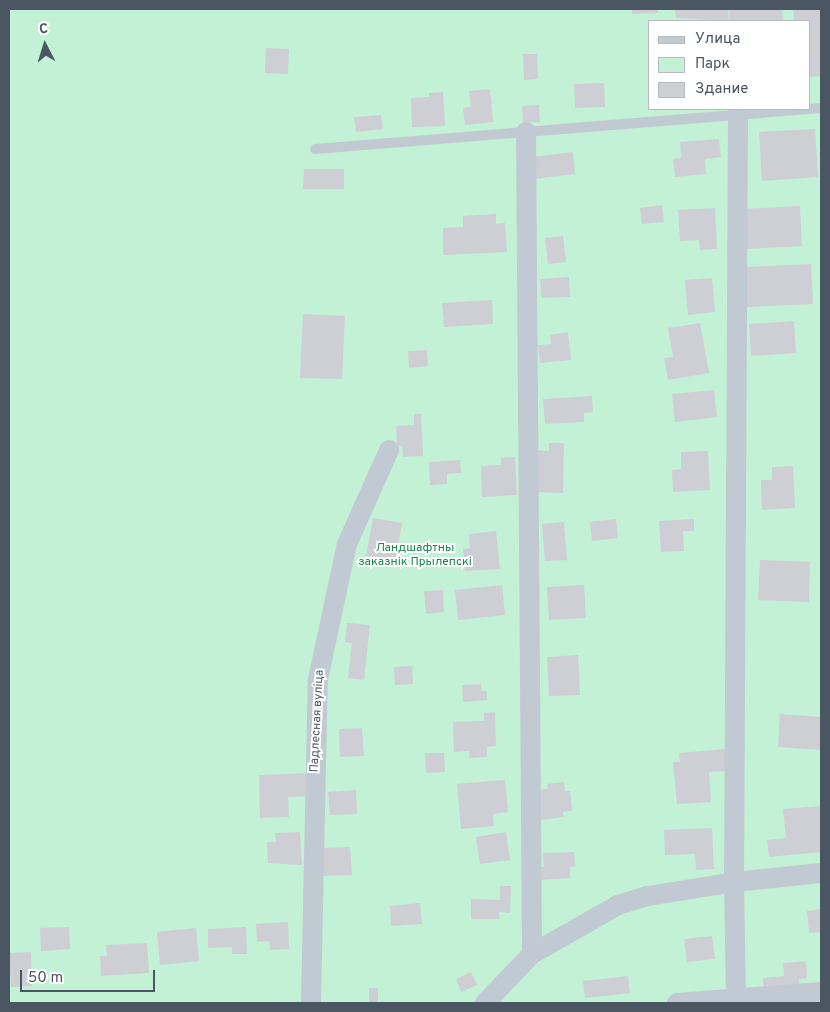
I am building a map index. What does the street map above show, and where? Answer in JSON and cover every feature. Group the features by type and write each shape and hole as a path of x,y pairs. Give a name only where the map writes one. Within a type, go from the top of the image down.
{"street":[{"path":"736,997 734,882 738,115"},
{"path":"526,132 532,954"},
{"name":"Падлесная вуліца","path":"311,1003 318,678 347,544 389,450"},
{"path":"485,1003 532,954 618,905 648,896 734,882 821,873"},
{"path":"677,1003 821,992"}],"lane":[{"path":"315,149 797,110"}],"green space":[{"name":"Ландшафтны заказнік Прылепскі","path":"9,9 821,9 821,1003 9,1003"}],"building":[{"path":"632,9 658,9 658,13 632,14"},
{"path":"675,9 728,9 729,20 711,20 676,18"},
{"path":"729,9 782,9 783,20 730,20"},
{"path":"793,9 821,9 821,76 810,77 810,20 794,20"},
{"path":"266,48 289,49 288,74 265,73"},
{"path":"523,54 537,54 538,79 524,80"},
{"path":"604,83 605,107 575,108 574,84"},
{"path":"490,89 493,122 465,125 463,108 471,107 469,91"},
{"path":"443,92 445,126 412,127 411,98 429,97 429,93"},
{"path":"539,105 540,122 523,123 522,106"},
{"path":"381,115 383,129 356,132 354,117"},
{"path":"815,129 818,177 762,181 759,132"},
{"path":"719,139 721,157 705,159 706,174 675,177 673,159 681,158 680,142"},
{"path":"573,152 575,174 534,179 531,157"},
{"path":"304,169 344,169 344,189 303,189"},
{"path":"662,205 664,222 642,224 640,208"},
{"path":"800,206 802,246 744,249 742,209"},
{"path":"715,208 717,249 700,250 699,240 680,241 678,210"},
{"path":"496,214 496,224 505,223 507,252 443,255 443,228 463,227 463,216"},
{"path":"563,236 566,262 548,264 545,238"},
{"path":"811,264 813,304 747,307 745,267"},
{"path":"569,277 570,297 541,298 540,279"},
{"path":"712,278 715,312 688,315 685,280"},
{"path":"492,300 493,324 444,327 442,303"},
{"path":"303,314 345,316 342,379 300,378"},
{"path":"794,321 796,353 751,356 749,324"},
{"path":"700,323 709,373 668,380 664,358 673,357 668,328"},
{"path":"568,332 571,360 540,363 538,345 551,344 550,335"},
{"path":"427,350 428,366 409,368 408,351"},
{"path":"714,390 717,417 675,422 672,394"},
{"path":"592,396 593,412 584,413 584,422 545,424 543,399"},
{"path":"414,414 421,414 423,456 403,457 402,446 397,446 396,426 414,425"},
{"path":"549,443 564,443 563,493 535,492 536,450 549,451"},
{"path":"708,451 710,490 673,492 672,470 681,469 681,452"},
{"path":"515,457 517,495 482,497 481,466 501,465 501,458"},
{"path":"460,460 461,473 447,474 447,484 430,485 429,462"},
{"path":"793,466 795,508 762,510 761,480 772,480 772,467"},
{"path":"373,518 402,523 395,560 366,556"},
{"path":"616,519 618,538 592,541 590,522"},
{"path":"694,519 694,531 683,531 684,551 661,552 659,521"},
{"path":"564,522 567,560 545,561 542,524"},
{"path":"496,531 500,569 465,571 463,549 470,548 469,534"},
{"path":"760,560 810,562 809,602 758,600"},
{"path":"502,585 505,615 458,620 455,590"},
{"path":"584,585 586,618 549,620 547,587"},
{"path":"443,590 444,612 426,614 424,591"},
{"path":"347,623 370,625 364,680 348,678 352,643 345,642"},
{"path":"578,655 580,695 549,696 547,657"},
{"path":"412,666 413,684 395,685 394,667"},
{"path":"481,684 482,691 487,691 487,700 463,702 462,685"},
{"path":"495,712 496,746 487,747 487,757 470,758 469,751 454,752 453,722 484,721 484,713"},
{"path":"780,714 821,717 821,750 778,747"},
{"path":"362,728 364,756 340,757 339,729"},
{"path":"726,749 728,771 709,772 711,802 677,804 673,762 680,762 679,753"},
{"path":"425,753 444,753 445,772 426,773"},
{"path":"311,773 312,796 288,797 289,817 260,818 259,775"},
{"path":"505,780 508,812 493,814 494,826 461,829 457,784"},
{"path":"564,782 565,791 570,791 572,811 563,812 564,817 540,820 537,790 548,789 547,784"},
{"path":"356,790 357,814 330,815 328,792"},
{"path":"821,806 821,852 769,857 767,840 786,838 783,809"},
{"path":"712,828 714,869 696,870 695,854 665,855 664,830"},
{"path":"300,832 302,865 268,863 267,842 276,842 275,833"},
{"path":"506,832 510,860 480,864 476,837"},
{"path":"350,847 352,875 323,876 322,848"},
{"path":"574,852 575,866 570,867 570,878 538,880 537,867 544,867 543,853"},
{"path":"500,886 511,886 510,913 499,912 499,919 471,919 471,899 500,900"},
{"path":"420,903 422,924 391,926 390,906"},
{"path":"821,909 821,932 809,933 807,911"},
{"path":"288,922 289,949 270,950 269,941 257,942 256,924"},
{"path":"69,927 70,949 41,951 40,928"},
{"path":"246,927 247,954 232,954 232,947 208,948 208,929"},
{"path":"196,928 199,961 160,965 157,932"},
{"path":"712,936 715,959 687,962 684,939"},
{"path":"147,943 149,973 101,976 100,956 107,956 106,945"},
{"path":"31,952 32,986 11,987 9,953"},
{"path":"806,961 807,978 799,979 800,988 764,992 763,978 784,976 783,963"},
{"path":"471,972 477,985 461,992 456,979"},
{"path":"628,976 630,993 585,998 583,981"},
{"path":"369,988 378,988 378,1003 369,1003"}]}
